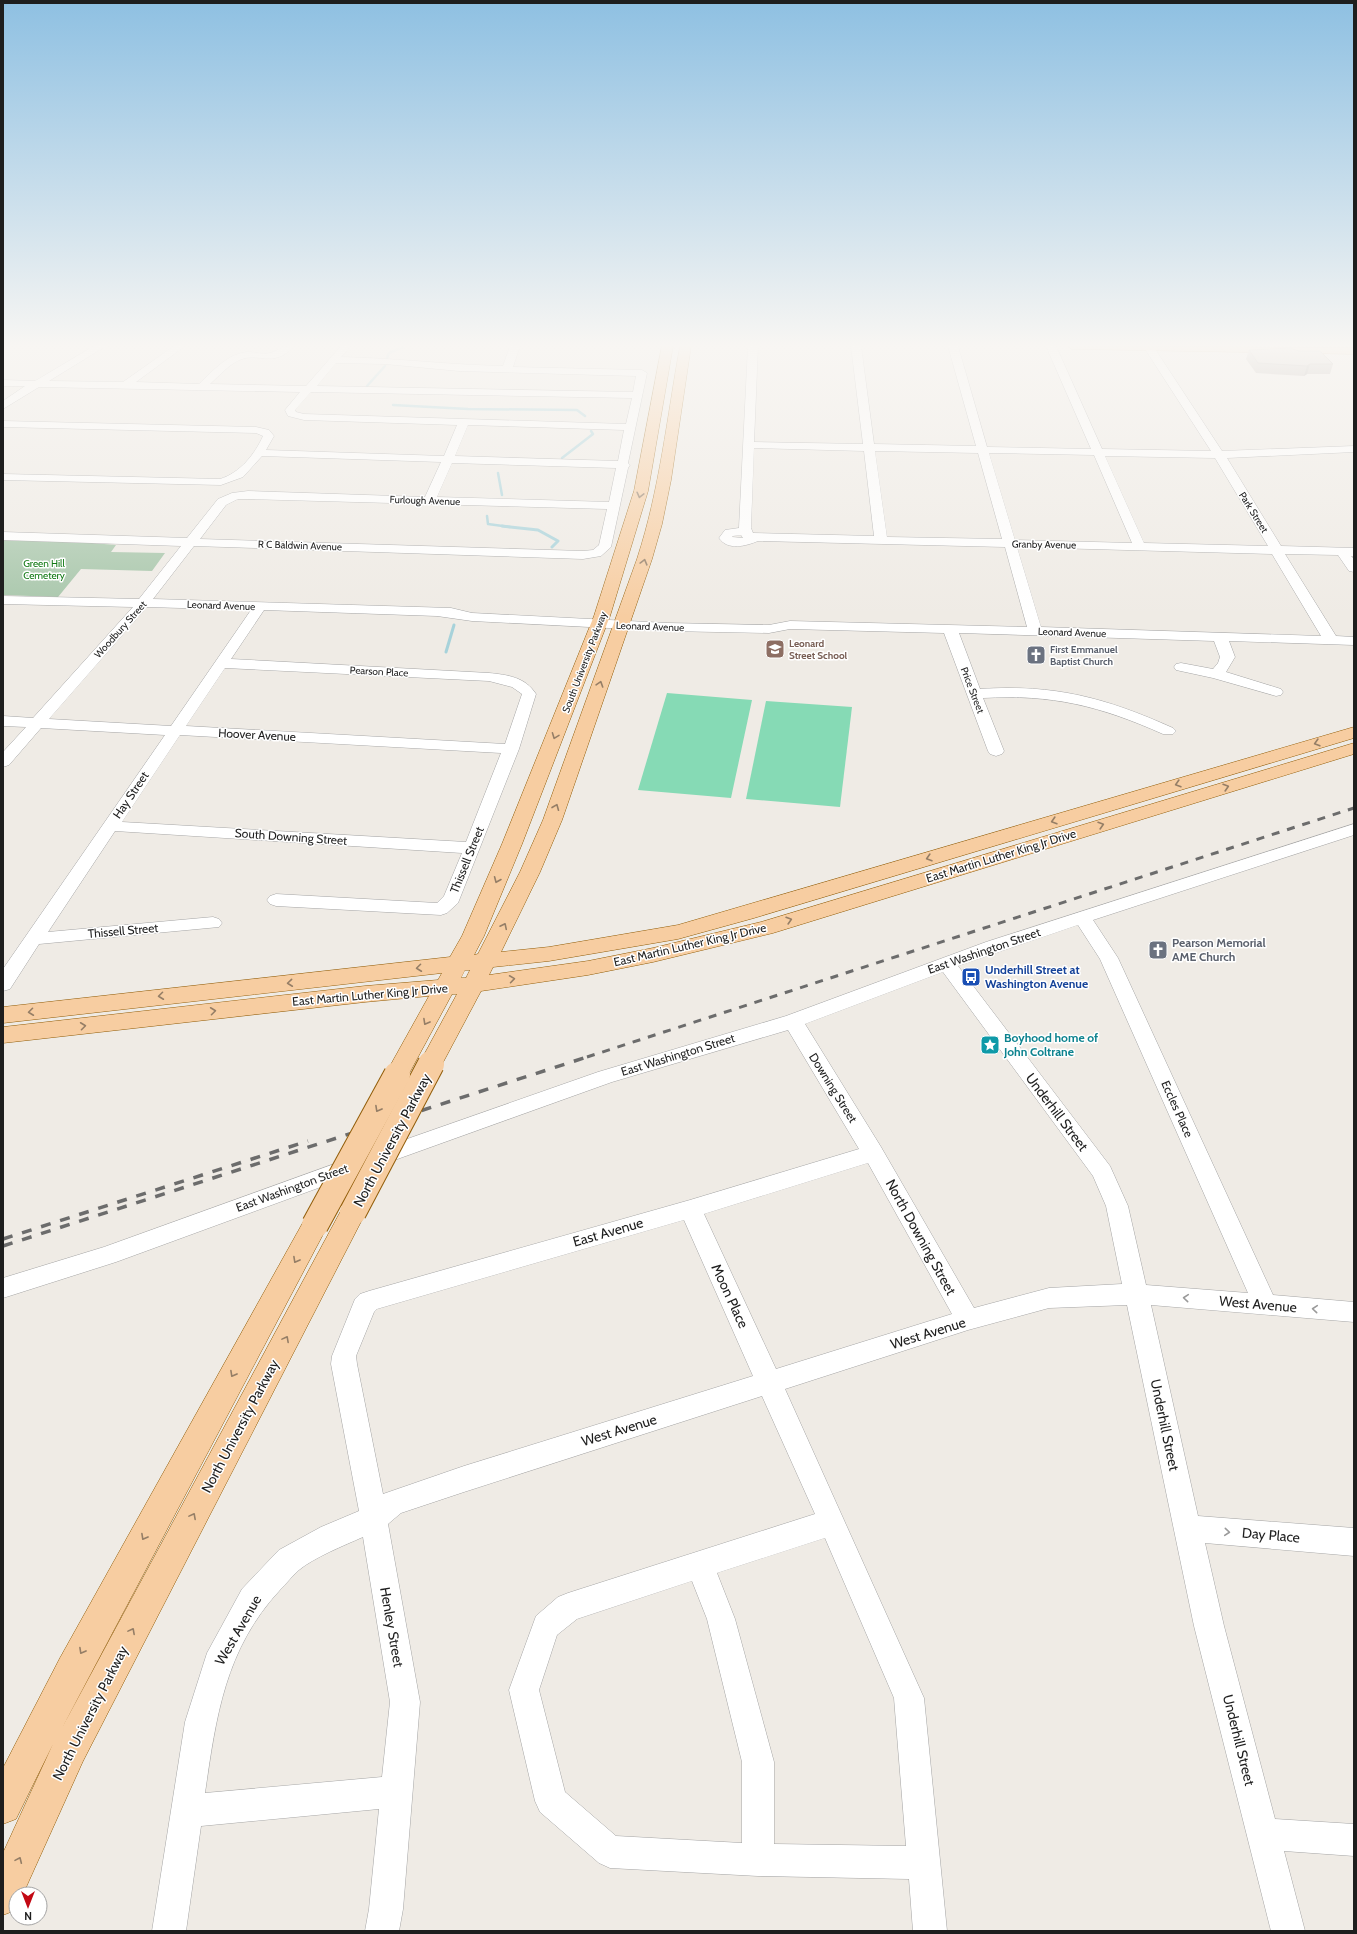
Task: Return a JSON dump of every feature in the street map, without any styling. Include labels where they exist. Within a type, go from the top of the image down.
[{"type":"main road","name":"South University Parkway","points":[[458,964],[473,936],[512,844],[601,619],[641,491],[651,436]]},
{"type":"main road","name":"South University Parkway","points":[[486,961],[530,871],[575,760],[623,621],[642,571],[667,468],[672,436]]},
{"type":"main road","name":"East Martin Luther King Jr Drive","points":[[3,1015],[549,954],[599,947],[693,928],[1354,732]]},
{"type":"main road","name":"East Martin Luther King Jr Drive","points":[[3,1035],[365,994],[474,985],[588,968],[653,956],[765,928],[1354,748]]},
{"type":"main road","name":"North University Parkway","points":[[3,1896],[70,1748],[486,961]]},
{"type":"main road","name":"North University Parkway","points":[[3,1806],[30,1748],[72,1670],[458,964]]},
{"type":"street","points":[[3,477],[221,482],[234,478],[241,473],[258,453],[269,436]]},
{"type":"street","points":[[430,500],[458,436]]},
{"type":"street","points":[[615,506],[629,436]]},
{"type":"street","points":[[748,436],[748,445],[1218,455],[1354,450]]},
{"type":"street","points":[[868,436],[881,540]]},
{"type":"street","points":[[980,436],[1035,631]]},
{"type":"street","points":[[1091,436],[1139,545]]},
{"type":"street","name":"Park Street","points":[[1206,436],[1277,549],[1331,640]]},
{"type":"street","name":"Granby Avenue","points":[[748,445],[749,535],[881,540],[1348,551],[1354,568]]},
{"type":"street","points":[[258,453],[624,465]]},
{"type":"street","name":"Furlough Avenue","points":[[236,496],[248,495],[615,506]]},
{"type":"street","name":"Woodbury Street","points":[[3,762],[36,722],[143,603],[222,502],[236,496]]},
{"type":"street","name":"R C Baldwin Avenue","points":[[3,536],[583,555],[597,553],[605,547],[615,506]]},
{"type":"street","name":"Leonard Avenue","points":[[3,600],[439,612],[472,617],[601,619],[769,629],[790,625],[1354,641]]},
{"type":"street","name":"Hay Street","points":[[3,984],[260,606]]},
{"type":"street","name":"Price Street","points":[[950,629],[996,751]]},
{"type":"street","points":[[1216,674],[1227,663],[1228,656],[1219,637]]},
{"type":"street","name":"Pearson Place","points":[[220,663],[494,678],[517,684],[528,692],[530,697]]},
{"type":"street","points":[[1181,666],[1216,674],[1276,692]]},
{"type":"street","points":[[974,694],[1009,692],[1062,695],[1105,707],[1168,731]]},
{"type":"street","name":"Thissell Street","points":[[276,900],[441,909],[452,900],[530,697]]},
{"type":"street","name":"Hoover Avenue","points":[[3,721],[511,748]]},
{"type":"street","name":"South Downing Street","points":[[110,826],[472,848]]},
{"type":"street","name":"East Washington Street","points":[[3,1288],[108,1255],[179,1228],[605,1077],[793,1021],[946,963],[1082,917],[1354,829]]},
{"type":"street","name":"Eccles Place","points":[[1082,917],[1109,958],[1265,1305]]},
{"type":"street","name":"Thissell Street","points":[[33,939],[213,923]]},
{"type":"street","name":"Underhill Street","points":[[946,963],[1102,1172],[1117,1206],[1209,1626],[1288,1931]]},
{"type":"street","name":"Downing Street","points":[[793,1021],[818,1065],[873,1153]]},
{"type":"street","name":"East Avenue","points":[[355,1326],[364,1306],[369,1301],[690,1208],[873,1153]]},
{"type":"street","name":"North Downing Street","points":[[873,1153],[968,1320]]},
{"type":"street","name":"Moon Place","points":[[690,1208],[770,1383],[909,1698],[930,1931]]},
{"type":"street","name":"West Avenue","points":[[169,1931],[200,1722],[217,1663],[252,1599],[289,1560],[331,1537],[374,1518],[394,1503],[968,1320],[1050,1298],[1136,1294],[1354,1312]]},
{"type":"street","name":"Henley Street","points":[[355,1326],[344,1356],[344,1364],[374,1518],[405,1702],[386,1909],[382,1931]]},
{"type":"street","points":[[832,1522],[568,1607],[546,1626],[524,1690],[551,1801],[610,1852],[758,1860],[924,1863]]},
{"type":"street","name":"Day Place","points":[[1188,1528],[1354,1542]]},
{"type":"street","points":[[700,1564],[721,1619],[758,1762],[758,1860]]},
{"type":"street","points":[[186,1811],[396,1792]]},
{"type":"street","points":[[1263,1834],[1354,1840]]},
{"type":"green space","name":"Green Hill Cemetery","points":[[3,540],[80,542],[116,545],[111,552],[165,553],[152,571],[81,569],[58,597],[3,595]]},
{"type":"green space","points":[[667,693],[752,700],[731,798],[638,790]]},
{"type":"green space","points":[[766,701],[852,707],[840,807],[746,799]]},
{"type":"waterway","points":[[562,458],[590,436]]},
{"type":"waterway","points":[[498,473],[502,495]]},
{"type":"waterway","points":[[487,516],[488,524],[506,526]]},
{"type":"waterway","points":[[506,526],[538,530],[558,541],[552,547]]},
{"type":"waterway","points":[[506,526],[510,527]]},
{"type":"waterway","points":[[446,652],[454,625]]},
{"type":"railway","points":[[587,1057],[1354,808]]},
{"type":"railway","points":[[3,1246],[590,1056]]},
{"type":"railway","points":[[3,1239],[308,1141]]},
{"type":"place","name":"Leonard Street School","points":[[775,649]]},
{"type":"place","name":"First Emmanuel Baptist Church","points":[[1036,655]]},
{"type":"place","name":"Pearson Memorial AME Church","points":[[1158,950]]},
{"type":"place","name":"Underhill Street at Washington Avenue","points":[[971,977]]},
{"type":"place","name":"Boyhood home of John Coltrane","points":[[990,1045]]}]
